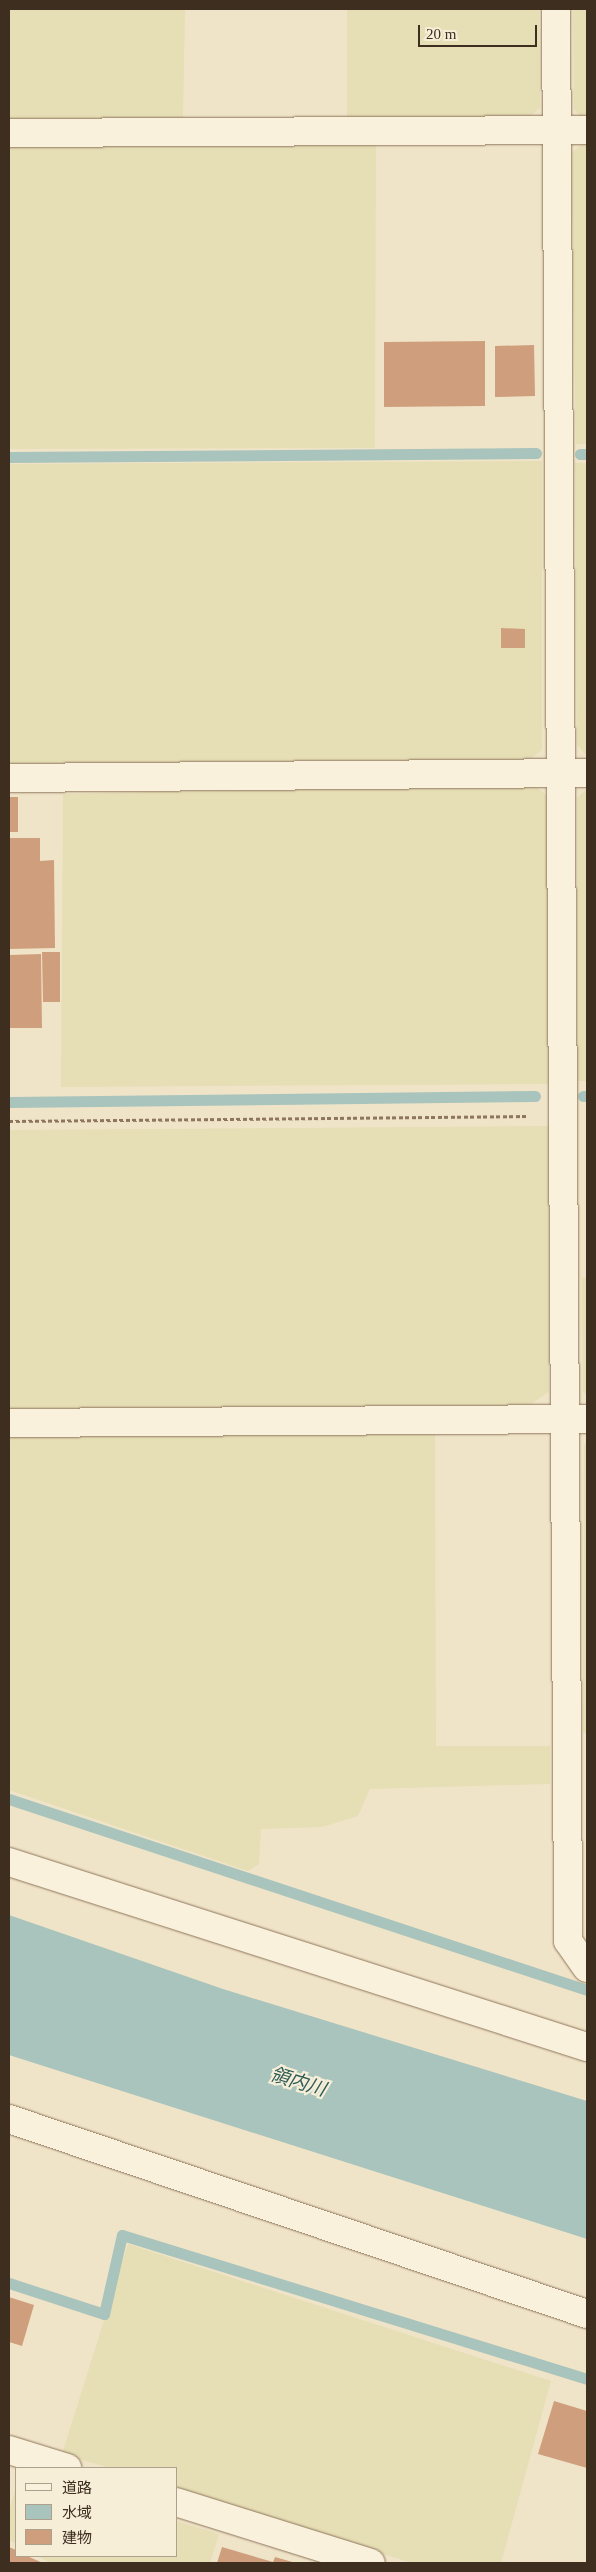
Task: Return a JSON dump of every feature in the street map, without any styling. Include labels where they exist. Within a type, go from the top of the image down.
[{"type":"street","points":[[556,9],[563,1116],[576,1419],[568,1941],[587,1968]]},
{"type":"street","points":[[9,133],[587,130]]},
{"type":"street","points":[[9,778],[587,773]]},
{"type":"street","points":[[9,1423],[576,1419]]},
{"type":"street","points":[[9,1862],[587,2047]]},
{"type":"street","points":[[9,2119],[587,2314]]},
{"type":"street","points":[[9,2450],[64,2467]]},
{"type":"street","points":[[178,2503],[371,2563]]},
{"type":"path","points":[[9,1121],[563,1116]]},
{"type":"shaded area","points":[[9,9],[185,9],[183,121],[9,122]]},
{"type":"shaded area","points":[[347,9],[539,9],[540,108],[526,119],[347,120]]},
{"type":"shaded area","points":[[573,9],[587,9],[587,116],[580,116],[574,109]]},
{"type":"shaded area","points":[[587,141],[587,444],[576,444],[571,153]]},
{"type":"shaded area","points":[[376,143],[375,448],[9,449],[9,144]]},
{"type":"shaded area","points":[[542,461],[542,750],[529,760],[9,768],[9,464]]},
{"type":"shaded area","points":[[575,463],[587,463],[587,756],[577,745]]},
{"type":"shaded area","points":[[532,783],[547,796],[550,1084],[61,1087],[63,794]]},
{"type":"shaded area","points":[[587,789],[587,1081],[577,1081],[577,798]]},
{"type":"shaded area","points":[[549,1126],[549,1392],[523,1409],[9,1413],[9,1130]]},
{"type":"shaded area","points":[[582,1278],[587,1278],[587,1395],[583,1392]]},
{"type":"shaded area","points":[[9,1432],[435,1432],[436,1746],[550,1746],[550,1784],[370,1789],[358,1816],[322,1827],[261,1829],[259,1864],[248,1871],[9,1790]]},
{"type":"shaded area","points":[[587,1442],[587,1733],[583,1733],[584,1445]]},
{"type":"shaded area","points":[[128,2244],[551,2381],[501,2563],[412,2563],[178,2490],[178,2467],[107,2467],[62,2454]]},
{"type":"shaded area","points":[[15,2490],[15,2543],[9,2540],[9,2511]]},
{"type":"shaded area","points":[[178,2522],[219,2534],[210,2563],[51,2563],[39,2557],[178,2557]]},
{"type":"water","name":"領内川","points":[[9,1915],[223,1989],[587,2101],[587,2239],[9,2055]]},
{"type":"building","points":[[485,341],[485,406],[384,407],[384,342]]},
{"type":"building","points":[[534,345],[535,396],[495,397],[495,346]]},
{"type":"building","points":[[501,628],[525,629],[525,648],[501,648]]},
{"type":"building","points":[[9,797],[18,797],[18,832],[9,832]]},
{"type":"building","points":[[9,838],[40,838],[40,861],[54,860],[55,948],[9,949]]},
{"type":"building","points":[[42,952],[60,952],[60,1002],[43,1002]]},
{"type":"building","points":[[41,954],[42,1028],[9,1028],[9,955]]},
{"type":"building","points":[[9,2297],[34,2305],[22,2346],[9,2342]]},
{"type":"building","points":[[554,2401],[587,2411],[587,2468],[538,2454]]},
{"type":"building","points":[[9,2547],[15,2550],[15,2557],[29,2557],[43,2563],[9,2563]]},
{"type":"building","points":[[222,2547],[273,2562],[275,2557],[296,2563],[217,2563]]},
{"type":"waterway","points":[[9,457],[536,453]]},
{"type":"waterway","points":[[580,454],[587,454]]},
{"type":"waterway","points":[[9,1102],[535,1096]]},
{"type":"waterway","points":[[9,1799],[587,1990]]},
{"type":"waterway","points":[[9,2283],[104,2314],[122,2235],[587,2379]]}]
